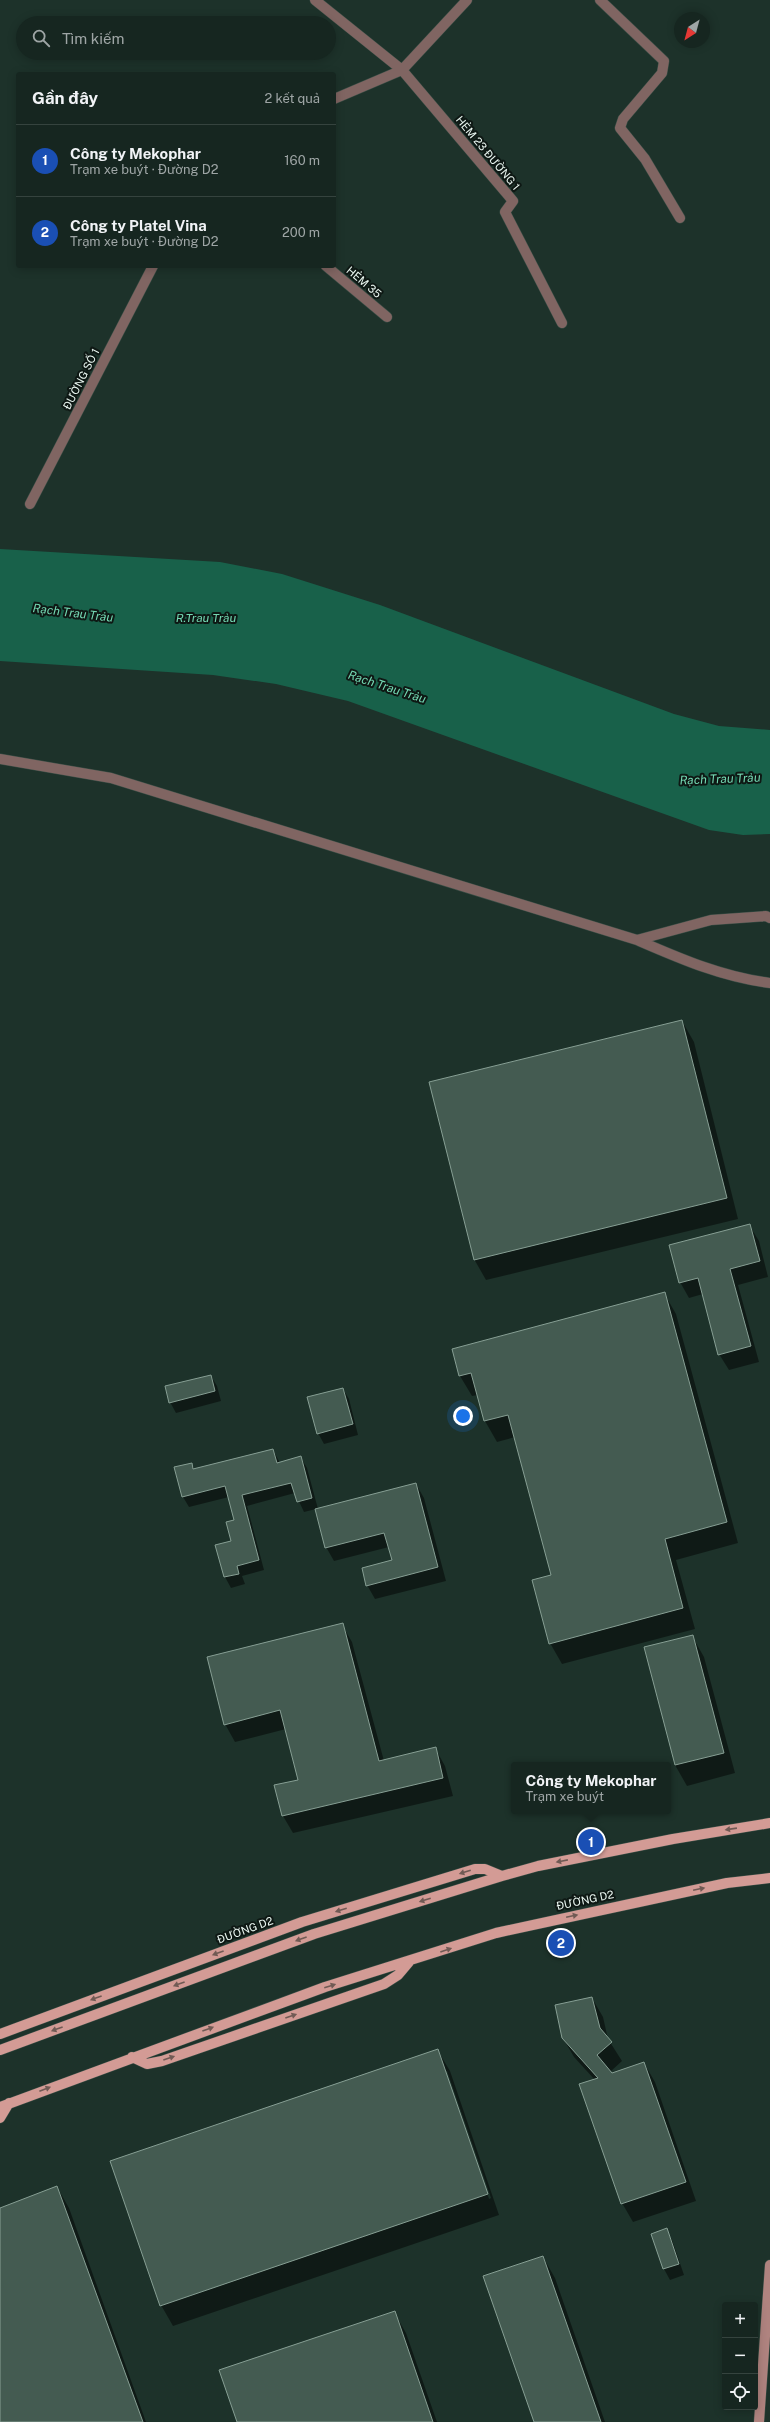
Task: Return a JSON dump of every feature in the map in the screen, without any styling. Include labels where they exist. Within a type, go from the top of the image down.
[{"type":"main road","points":[[0,2050],[314,1934],[502,1876],[538,1866],[673,1839],[770,1823]]},
{"type":"main road","name":"ĐƯỜNG D2","points":[[0,2034],[302,1922],[475,1869],[485,1869],[502,1876]]},
{"type":"main road","name":"ĐƯỜNG D2","points":[[0,2118],[4,2105],[325,1987],[523,1926],[727,1883],[770,1878]]},
{"type":"main road","name":"ĐƯỜNG D2","points":[[132,2057],[147,2064],[169,2058],[384,1984],[398,1975],[409,1962]]},
{"type":"main road","points":[[760,2422],[770,2265]]},
{"type":"street","points":[[315,0],[335,16]]},
{"type":"street","points":[[336,98],[402,70],[467,0]]},
{"type":"street","points":[[600,0],[664,61],[662,73],[623,119],[620,128],[645,159],[680,218]]},
{"type":"street","points":[[336,17],[402,70]]},
{"type":"street","name":"HẺM 23 ĐƯỜNG 1","points":[[402,70],[513,201],[505,212],[562,323]]},
{"type":"street","name":"ĐƯỜNG SỐ 1","points":[[30,504],[152,268]]},
{"type":"street","name":"HẺM 35","points":[[328,268],[386,317]]},
{"type":"street","points":[[0,759],[111,778],[637,940],[698,966],[746,980],[770,983]]},
{"type":"street","points":[[637,940],[711,920],[766,916],[770,918]]},
{"type":"water","name":"R.Trau Trảu","points":[[0,549],[220,562],[282,574],[380,605],[674,714],[719,726],[770,730],[770,834],[743,835],[709,830],[348,701],[276,684],[213,675],[0,661]]},
{"type":"building","points":[[682,1020],[727,1198],[474,1260],[429,1082]]},
{"type":"building","points":[[750,1224],[760,1261],[730,1269],[751,1346],[718,1355],[698,1278],[679,1283],[669,1245]]},
{"type":"building","points":[[665,1292],[727,1522],[665,1539],[683,1608],[549,1644],[532,1580],[551,1575],[508,1415],[484,1421],[471,1373],[459,1376],[452,1349]]},
{"type":"building","points":[[211,1375],[215,1391],[169,1403],[165,1386]]},
{"type":"building","points":[[343,1388],[353,1424],[317,1434],[307,1397]]},
{"type":"building","points":[[273,1449],[277,1463],[301,1456],[312,1498],[297,1502],[291,1483],[242,1495],[259,1560],[237,1566],[239,1574],[224,1577],[215,1545],[231,1541],[226,1522],[234,1520],[225,1486],[182,1497],[174,1467],[192,1463],[193,1469]]},
{"type":"building","points":[[416,1483],[438,1567],[366,1586],[362,1568],[392,1560],[384,1533],[325,1548],[315,1509]]},
{"type":"building","points":[[343,1623],[379,1761],[436,1747],[443,1778],[282,1816],[274,1785],[298,1780],[280,1710],[224,1725],[207,1657]]},
{"type":"building","points":[[693,1635],[724,1753],[675,1765],[644,1647]]},
{"type":"building","points":[[592,1997],[600,2028],[612,2042],[597,2055],[612,2073],[644,2062],[686,2182],[621,2204],[579,2084],[598,2078],[562,2038],[555,2005]]},
{"type":"building","points":[[438,2049],[488,2194],[160,2306],[110,2161]]},
{"type":"building","points":[[57,2186],[143,2422],[0,2422],[0,2208]]},
{"type":"building","points":[[667,2228],[679,2264],[663,2269],[651,2234]]},
{"type":"building","points":[[543,2256],[601,2422],[534,2422],[483,2276]]},
{"type":"building","points":[[395,2311],[433,2422],[237,2422],[219,2370]]},
{"type":"place","name":"Công ty Mekophar","points":[[591,1842]]},
{"type":"place","name":"Công ty Platel Vina","points":[[561,1943]]},
{"type":"water label","name":"Rạch Trau Trảu","points":[[73,613]]},
{"type":"water label","name":"Rạch Trau Trảu","points":[[387,687]]},
{"type":"water label","name":"Rạch Trau Trảu","points":[[720,779]]}]
